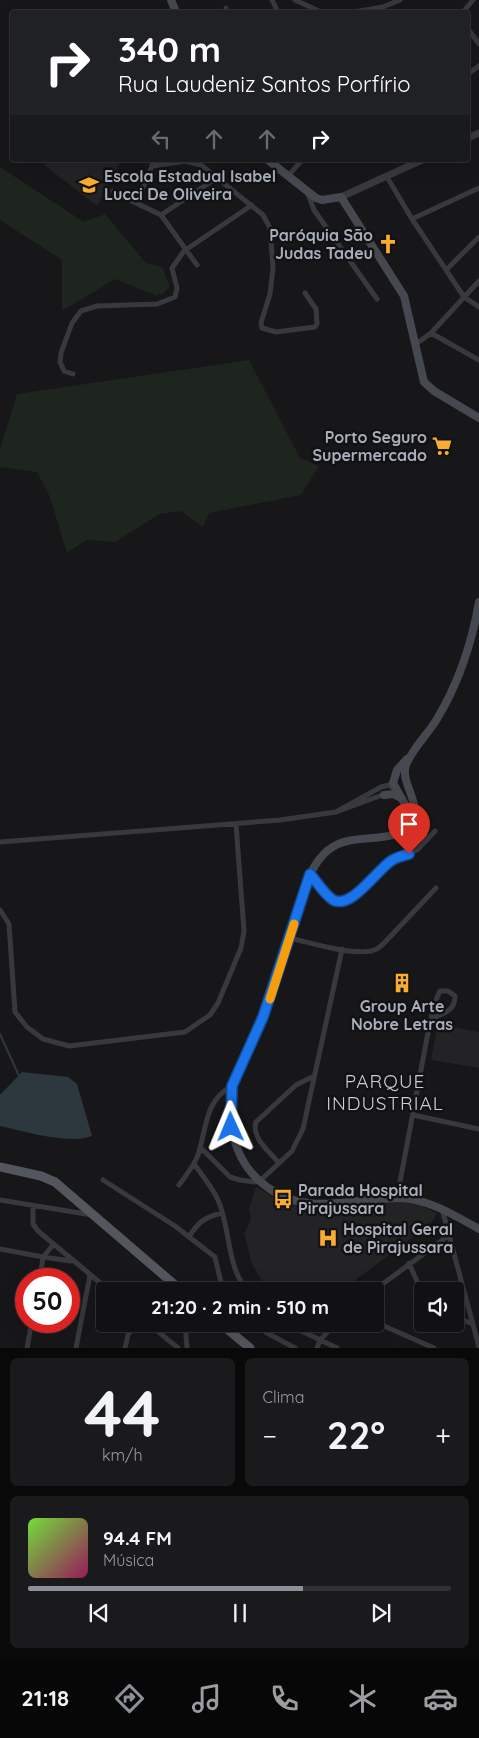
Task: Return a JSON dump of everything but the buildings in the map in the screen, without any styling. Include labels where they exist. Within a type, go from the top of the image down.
[{"type":"main road","points":[[270,162],[308,194],[322,200],[341,197],[404,296],[422,376],[427,386],[479,418]]},
{"type":"main road","points":[[408,826],[407,808],[394,787],[393,778],[397,770],[411,756],[427,735],[451,690],[471,637],[479,602]]},
{"type":"main road","points":[[394,787],[404,772],[411,756]]},
{"type":"main road","points":[[404,772],[414,813],[408,826],[395,836],[356,838],[342,842],[323,854],[310,874],[263,1017],[232,1086],[230,1117],[233,1136],[244,1162],[259,1181],[278,1193],[309,1204],[325,1205],[397,1198],[425,1203],[442,1209],[479,1229]]},
{"type":"main road","points":[[394,787],[410,791]]},
{"type":"main road","points":[[384,795],[393,794],[401,799]]},
{"type":"main road","points":[[0,1167],[49,1179],[95,1215],[172,1282]]},
{"type":"main road","points":[[231,1332],[250,1348]]},
{"type":"street","points":[[295,0],[317,10]]},
{"type":"street","points":[[365,10],[382,7],[400,0]]},
{"type":"street","points":[[465,10],[473,0]]},
{"type":"street","points":[[470,32],[479,44]]},
{"type":"street","points":[[134,202],[153,163],[195,162],[252,205],[267,222],[271,239],[272,280],[270,294],[261,323],[262,328],[276,332],[315,327],[317,324],[316,309],[305,293]]},
{"type":"street","points":[[288,176],[300,162]]},
{"type":"street","points":[[341,197],[418,162]]},
{"type":"street","points":[[387,177],[412,219],[464,297],[479,307]]},
{"type":"street","points":[[161,215],[218,178]]},
{"type":"street","points":[[412,219],[479,188]]},
{"type":"street","points":[[113,191],[161,215],[197,266]]},
{"type":"street","points":[[308,194],[314,210],[377,299]]},
{"type":"street","points":[[73,374],[64,371],[61,367],[61,353],[72,323],[81,311],[97,306],[157,304],[175,297],[177,288],[172,268],[184,250],[252,205]]},
{"type":"street","points":[[446,270],[479,237]]},
{"type":"street","points":[[416,344],[431,332],[479,281]]},
{"type":"street","points":[[431,332],[479,360]]},
{"type":"street","points":[[336,812],[381,787],[389,785],[394,787]]},
{"type":"street","points":[[0,842],[236,824],[336,812],[384,795],[394,787]]},
{"type":"street","points":[[0,910],[9,924],[16,1012],[27,1026],[43,1039],[69,1046],[185,1032],[210,1016],[241,948],[244,931],[236,824]]},
{"type":"street","points":[[310,874],[334,901],[349,900],[391,861],[417,850],[435,831]]},
{"type":"street","points":[[289,938],[342,949],[371,951],[380,948],[436,888]]},
{"type":"street","points":[[200,1147],[230,1177],[250,1182],[259,1181],[292,1151],[299,1140],[342,949]]},
{"type":"street","points":[[397,1198],[431,1019],[440,991],[448,991],[455,996],[455,1006],[452,1009],[431,1019]]},
{"type":"street","points":[[279,1163],[257,1137],[255,1131],[256,1122],[296,1085],[314,1076]]},
{"type":"street","points":[[179,1185],[194,1164],[210,1108],[222,1093],[232,1086]]},
{"type":"street","points":[[413,1115],[479,1128]]},
{"type":"street","points":[[194,1164],[218,1199],[230,1237],[234,1270],[242,1282]]},
{"type":"street","points":[[103,1180],[189,1237],[217,1260],[221,1282]]},
{"type":"street","points":[[0,1200],[95,1215]]},
{"type":"street","points":[[33,1206],[33,1224],[71,1261],[99,1282]]},
{"type":"street","points":[[442,1209],[479,1347]]},
{"type":"street","points":[[189,1237],[203,1218],[222,1213]]},
{"type":"street","points":[[384,1282],[448,1236]]},
{"type":"street","points":[[42,1268],[44,1257],[53,1245]]},
{"type":"street","points":[[0,1249],[71,1261]]},
{"type":"street","points":[[409,1263],[417,1282]]},
{"type":"street","points":[[76,1348],[90,1275]]},
{"type":"street","points":[[464,1320],[473,1324]]},
{"type":"street","points":[[384,1326],[434,1348]]},
{"type":"street","points":[[125,1348],[130,1332]]},
{"type":"street","points":[[159,1332],[178,1348]]},
{"type":"street","points":[[186,1332],[187,1348]]},
{"type":"street","points":[[266,1332],[295,1348]]},
{"type":"street","points":[[304,1332],[335,1348]]},
{"type":"street","points":[[317,1348],[320,1340],[328,1332]]},
{"type":"street","points":[[28,1348],[30,1333]]},
{"type":"shaded area","name":"Escola Estadual Isabel Lucci De Oliveira","points":[[47,162],[120,162],[97,206],[44,165]]},
{"type":"shaded area","points":[[0,167],[84,222],[105,214],[146,263],[162,267],[170,286],[164,293],[157,296],[115,279],[62,311],[62,260],[0,220]]},
{"type":"shaded area","points":[[249,360],[300,458],[319,466],[301,495],[209,513],[203,527],[181,511],[160,514],[115,542],[87,540],[67,553],[50,497],[37,472],[0,467],[0,449],[17,394]]},
{"type":"shaded area","points":[[438,1024],[479,1032],[479,1068],[431,1060]]},
{"type":"shaded area","points":[[22,1072],[68,1077],[77,1084],[92,1136],[71,1139],[59,1138],[0,1126],[0,1095]]},
{"type":"shaded area","name":"Hospital Geral de Pirajussara","points":[[256,1187],[279,1200],[308,1208],[327,1209],[393,1201],[420,1205],[436,1213],[434,1219],[425,1228],[353,1282],[263,1282],[252,1264],[244,1233],[251,1220],[249,1209]]},
{"type":"waterway","points":[[0,1034],[20,1078]]},
{"type":"slow traffic","points":[[270,999],[294,924]]},
{"type":"place","name":"Escola Estadual Isabel Lucci De Oliveira","points":[[89,185]]},
{"type":"place","name":"Paróquia São Judas Tadeu","points":[[388,244]]},
{"type":"place","name":"Porto Seguro Supermercado","points":[[442,446]]},
{"type":"place","name":"Group Arte Nobre Letras","points":[[402,983]]},
{"type":"place","name":"Parada Hospital Pirajussara","points":[[283,1199]]},
{"type":"place","name":"Hospital Geral de Pirajussara","points":[[328,1238]]},
{"type":"district","name":"PARQUE INDUSTRIAL","points":[[385,1092]]},
{"type":"route","points":[[231,1127],[232,1086],[263,1017],[310,874],[334,901],[349,900],[383,867],[394,859],[409,854]]}]
